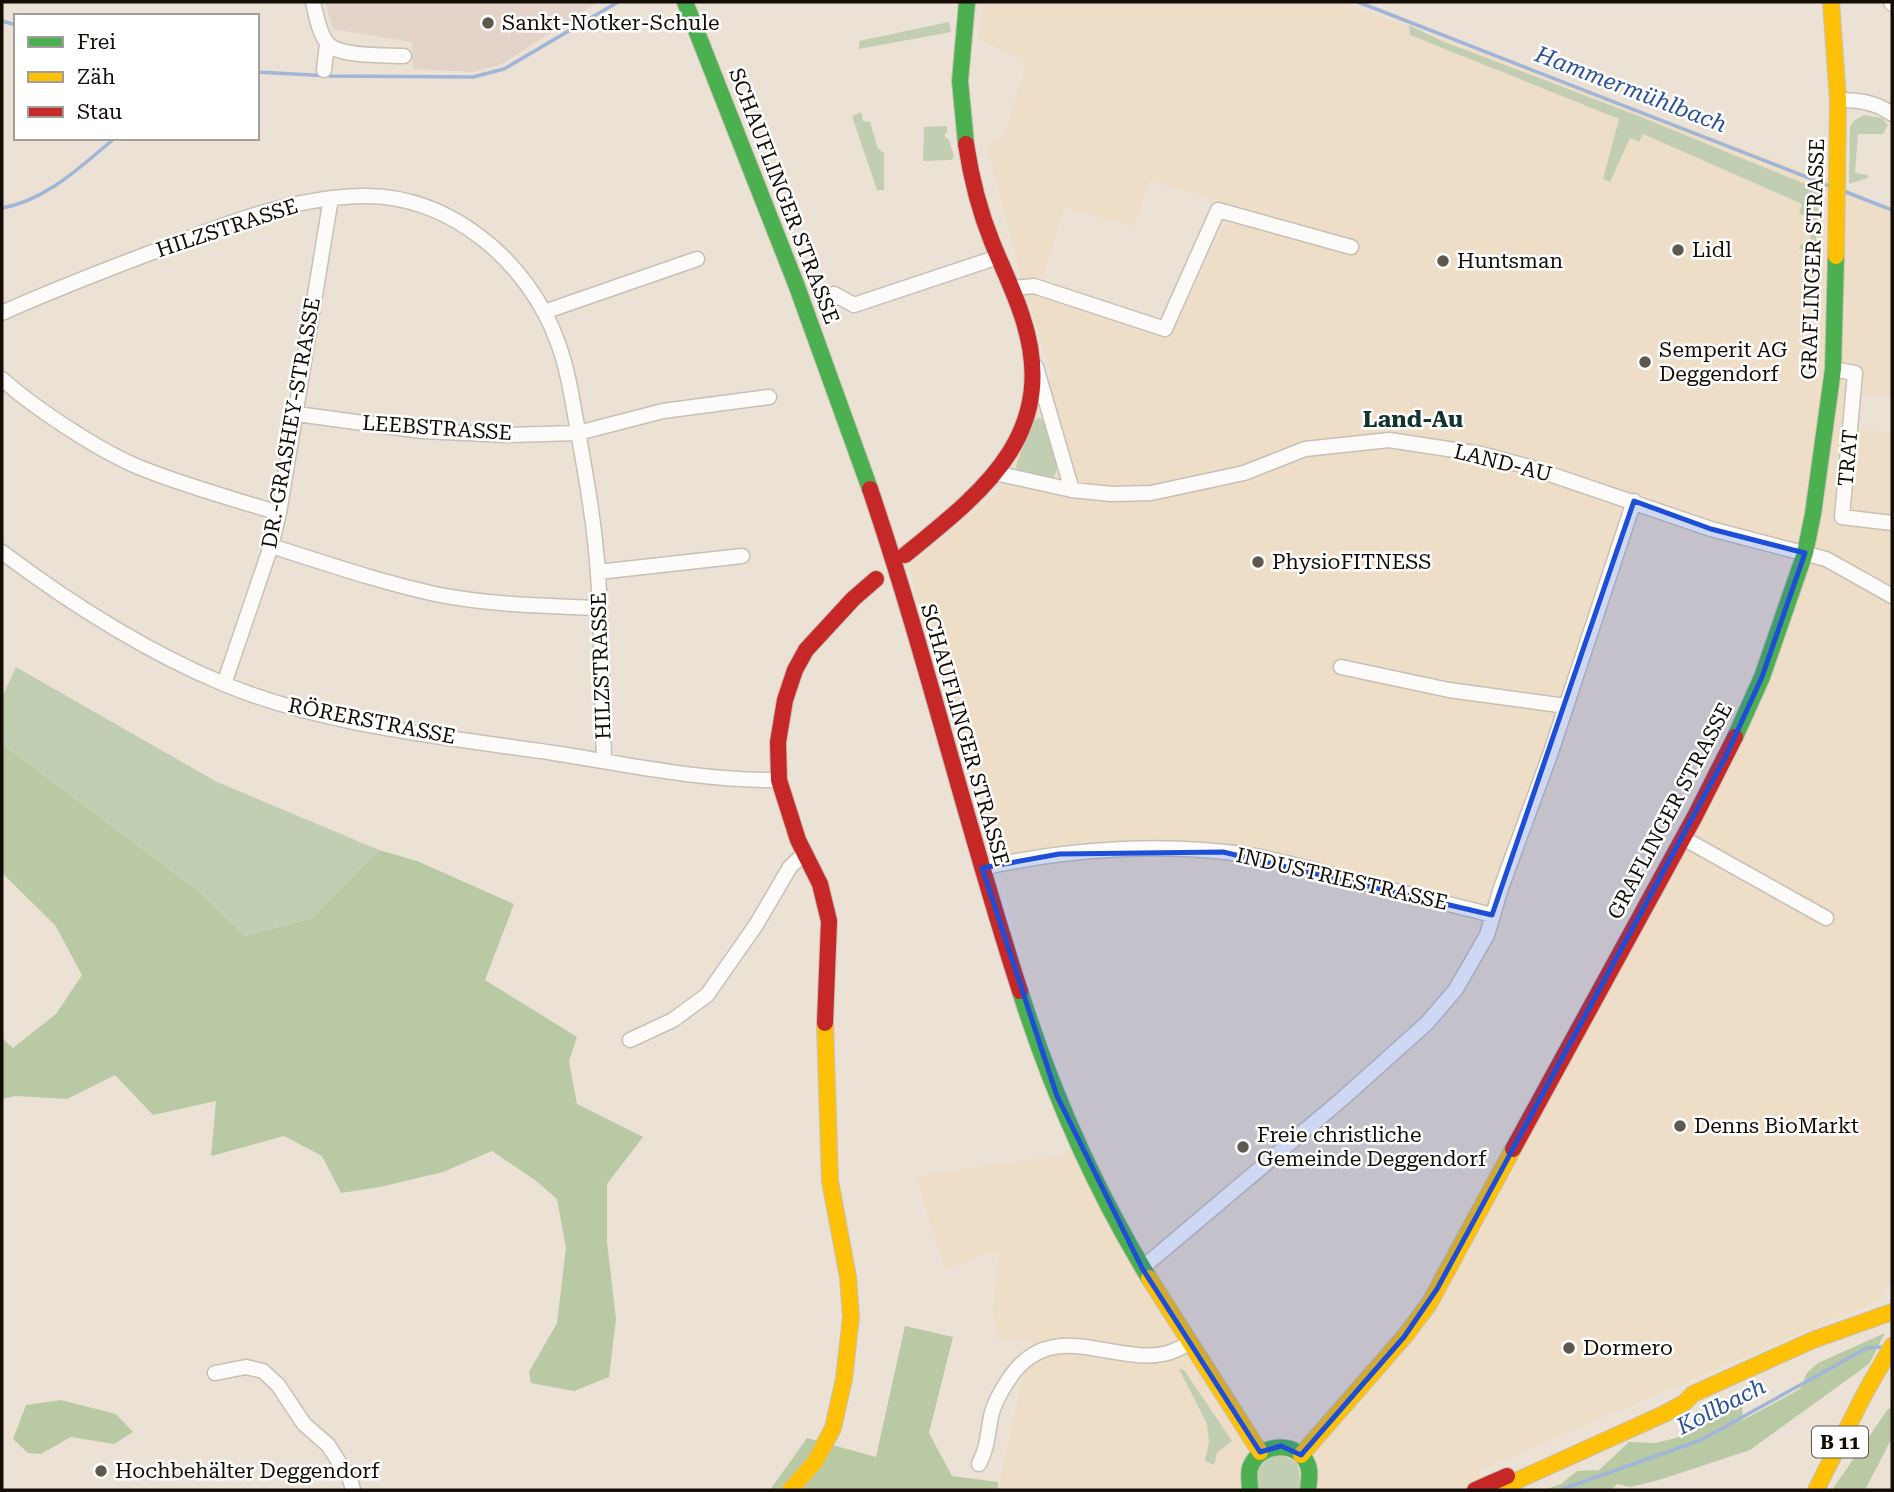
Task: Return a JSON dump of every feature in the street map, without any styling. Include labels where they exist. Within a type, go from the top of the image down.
[{"type":"street","points":[[313,2],[327,44],[324,70]]},
{"type":"street","name":"SCHAUFLINGER STRASSE","points":[[685,2],[805,304],[865,476],[897,575],[1010,968],[1057,1096],[1086,1162],[1142,1268],[1260,1452]]},
{"type":"street","points":[[967,2],[960,54],[962,133],[981,213],[1029,333],[1072,490]]},
{"type":"street","name":"GRAFLINGER STRASSE","points":[[1301,1455],[1404,1337],[1429,1304],[1683,838],[1726,757],[1762,677],[1805,552],[1824,447],[1832,369],[1838,100],[1831,2]]},
{"type":"street","points":[[327,44],[337,50],[352,53],[404,56]]},
{"type":"street","points":[[1838,100],[1865,101],[1883,107],[1892,114]]},
{"type":"street","name":"HILZSTRASSE","points":[[2,313],[203,232],[266,211],[315,199],[363,195],[400,200],[435,211],[468,226],[496,249],[544,312],[562,356],[594,528],[600,608],[604,761]]},
{"type":"street","name":"DR.-GRASHEY-STRASSE","points":[[224,684],[271,546],[279,513],[331,198]]},
{"type":"street","points":[[1013,288],[1034,286],[1165,329],[1218,210],[1351,247]]},
{"type":"street","points":[[834,294],[854,305],[998,257]]},
{"type":"street","points":[[544,312],[697,259]]},
{"type":"street","points":[[905,555],[974,496],[995,473],[1022,430],[1032,391],[1034,359]]},
{"type":"street","name":"TRAT","points":[[1832,369],[1855,373],[1842,517],[1892,523]]},
{"type":"street","points":[[2,379],[18,394],[65,425],[138,467],[279,513]]},
{"type":"street","points":[[578,433],[663,411],[769,397]]},
{"type":"street","name":"LEEBSTRASSE","points":[[297,414],[422,431],[508,435],[578,433]]},
{"type":"street","name":"LAND-AU","points":[[995,473],[1072,490],[1112,494],[1151,493],[1244,473],[1305,449],[1389,440],[1481,454],[1526,466],[1721,532],[1805,552]]},
{"type":"street","points":[[1142,1268],[1341,1100],[1427,1023],[1457,989],[1487,935],[1634,501]]},
{"type":"street","points":[[271,546],[436,594],[528,606],[600,608]]},
{"type":"street","name":"RÖRERSTRASSE","points":[[2,552],[103,623],[224,684],[274,702],[387,727],[604,761],[740,779],[779,780]]},
{"type":"street","points":[[1805,552],[1835,564],[1892,596]]},
{"type":"street","name":"HILZSTRASSE","points":[[598,572],[743,556]]},
{"type":"street","points":[[790,1490],[814,1462],[833,1427],[844,1379],[850,1317],[848,1277],[830,1181],[825,1012],[829,921],[820,884],[805,853],[779,780],[778,742],[785,700],[795,670],[806,650],[853,599],[876,579]]},
{"type":"street","points":[[1341,667],[1449,690],[1566,706]]},
{"type":"street","points":[[1683,838],[1826,918]]},
{"type":"street","name":"INDUSTRIESTRASSE","points":[[982,868],[1059,854],[1139,850],[1223,852],[1297,866],[1492,915]]},
{"type":"street","points":[[630,1040],[673,1020],[707,995],[756,925],[790,867],[805,853]]},
{"type":"street","points":[[1496,1490],[1664,1414],[1684,1404],[1693,1394],[1813,1340],[1892,1312]]},
{"type":"street","points":[[979,1464],[988,1447],[993,1410],[1010,1377],[1035,1352],[1062,1344],[1157,1356],[1177,1350],[1188,1343]]},
{"type":"street","name":"B 11","points":[[1816,1490],[1892,1346]]},
{"type":"street","points":[[215,1373],[246,1367],[263,1371],[278,1385],[304,1424],[328,1445],[350,1479],[353,1490]]},
{"type":"street","points":[[1475,1490],[1632,1414],[1681,1394],[1693,1394]]},
{"type":"street","points":[[1250,1490],[1247,1481],[1252,1460],[1270,1447],[1281,1446],[1301,1455],[1307,1464],[1310,1474],[1308,1490]]},
{"type":"highlighted area","points":[[1634,501],[1711,529],[1805,553],[1762,677],[1726,756],[1437,1289],[1404,1337],[1301,1455],[1281,1446],[1260,1452],[1142,1268],[1057,1096],[982,868],[1059,854],[1223,852],[1492,915]]},
{"type":"shaded area","name":"Sankt-Notker-Schule","points":[[325,2],[598,2],[502,64],[473,72],[413,69],[412,42],[333,29]]},
{"type":"shaded area","points":[[984,2],[1341,2],[1823,177],[1892,211],[1892,396],[1862,394],[1859,429],[1892,433],[1892,1280],[1881,1299],[1480,1470],[1481,1490],[998,1490],[1031,1341],[999,1340],[993,1312],[999,1250],[945,1269],[916,1176],[1060,1156],[1085,1138],[1028,985],[995,850],[908,566],[1002,489],[1051,373],[1021,276],[987,146],[1005,134],[1027,61],[978,39]],"holes":[[[1149,180],[1256,212],[1223,227],[1172,334],[1024,277],[1043,277],[1064,207],[1134,227]]]},
{"type":"green space","points":[[949,22],[951,32],[859,49],[859,41]]},
{"type":"green space","points":[[1409,25],[1442,41],[1636,115],[1820,190],[1821,203],[1814,252],[1799,249],[1801,244],[1810,242],[1813,218],[1799,214],[1802,204],[1643,134],[1639,142],[1630,138],[1610,182],[1603,179],[1619,119],[1410,35]]},
{"type":"green space","points":[[861,112],[863,121],[870,122],[878,149],[884,153],[884,190],[877,190],[852,116]]},
{"type":"green space","points":[[1864,115],[1882,118],[1888,125],[1883,134],[1858,134],[1855,173],[1868,175],[1868,178],[1849,183],[1850,126]]},
{"type":"green space","points":[[947,126],[945,137],[949,140],[954,157],[951,160],[923,161],[924,127]]},
{"type":"green space","points":[[1040,418],[1044,422],[1057,460],[1057,468],[1051,480],[1020,474],[1016,466],[1033,420]]},
{"type":"green space","points":[[16,667],[217,782],[379,850],[312,918],[245,936],[202,894],[2,744],[2,697]]},
{"type":"green space","points":[[2,744],[202,894],[245,936],[312,918],[379,850],[417,861],[514,904],[485,980],[577,1037],[569,1061],[577,1104],[643,1137],[607,1184],[607,1242],[616,1319],[609,1377],[574,1391],[531,1383],[529,1372],[557,1323],[566,1248],[557,1199],[535,1180],[492,1151],[443,1172],[341,1193],[322,1156],[284,1136],[211,1156],[216,1101],[153,1115],[115,1075],[67,1099],[15,1096],[2,1099],[2,1038],[13,1048],[56,1014],[82,975],[55,925],[2,873]]},
{"type":"green space","points":[[905,1326],[953,1337],[929,1433],[952,1476],[998,1482],[998,1490],[770,1490],[807,1438],[876,1457]]},
{"type":"green space","points":[[1885,1333],[1869,1364],[1750,1450],[1630,1487],[1617,1484],[1611,1490],[1544,1490],[1561,1484],[1577,1471],[1599,1470],[1629,1442],[1656,1443],[1687,1435],[1697,1413],[1741,1392],[1743,1420],[1800,1389],[1807,1373],[1818,1363]]},
{"type":"green space","points":[[1179,1369],[1184,1370],[1232,1441],[1217,1453],[1214,1465],[1205,1461],[1209,1442],[1207,1424]]},
{"type":"green space","points":[[61,1400],[116,1414],[133,1432],[114,1444],[71,1437],[41,1454],[28,1453],[13,1439],[26,1405]]},
{"type":"green space","points":[[1892,1407],[1892,1438],[1865,1490],[1832,1490],[1888,1409]]},
{"type":"green space","points":[[1277,1456],[1291,1459],[1298,1466],[1299,1490],[1257,1490],[1257,1478],[1262,1464],[1265,1460]]},
{"type":"waterway","name":"Hammermühlbach","points":[[259,72],[330,76],[473,77],[504,69],[618,2]]},
{"type":"waterway","name":"Hammermühlbach","points":[[1358,2],[1832,187]]},
{"type":"waterway","name":"Hammermühlbach","points":[[2,21],[14,24]]},
{"type":"waterway","points":[[2,208],[34,198],[49,190],[113,140]]},
{"type":"waterway","name":"Hammermühlbach","points":[[1846,192],[1892,210]]},
{"type":"waterway","name":"Kollbach","points":[[1560,1490],[1701,1440],[1867,1348],[1882,1347]]},
{"type":"traffic: fast","points":[[685,2],[796,284],[870,489]]},
{"type":"traffic: fast","points":[[966,144],[960,81],[967,2]]},
{"type":"traffic: fast","points":[[1735,737],[1762,677],[1805,553],[1833,369],[1836,256]]},
{"type":"traffic: fast","points":[[1020,991],[1032,1029],[1076,1139],[1110,1209],[1149,1278]]},
{"type":"traffic: fast","points":[[1250,1490],[1249,1471],[1254,1461],[1266,1450],[1282,1447],[1298,1452],[1307,1462],[1308,1490]]},
{"type":"traffic: slow","points":[[1831,2],[1838,100],[1836,256]]},
{"type":"traffic: slow","points":[[790,1490],[815,1462],[833,1428],[844,1379],[851,1317],[848,1277],[830,1181],[825,1023]]},
{"type":"traffic: slow","points":[[1301,1455],[1404,1337],[1429,1304],[1513,1149]]},
{"type":"traffic: slow","points":[[1149,1278],[1260,1452]]},
{"type":"traffic: slow","points":[[1496,1490],[1664,1414],[1684,1403],[1693,1394],[1813,1340],[1892,1312]]},
{"type":"traffic: slow","points":[[1816,1490],[1892,1346]]},
{"type":"traffic: jam","points":[[905,555],[963,507],[1008,455],[1023,425],[1031,393],[1031,357],[1022,316],[983,218],[966,144]]},
{"type":"traffic: jam","points":[[870,489],[1020,991]]},
{"type":"traffic: jam","points":[[825,1023],[829,921],[820,884],[798,840],[779,780],[778,742],[785,700],[795,670],[806,650],[853,599],[876,579]]},
{"type":"traffic: jam","points":[[1513,1149],[1695,816],[1735,737]]},
{"type":"traffic: jam","points":[[1475,1490],[1507,1476]]},
{"type":"place","name":"Sankt-Notker-Schule","points":[[488,23]]},
{"type":"place","name":"Lidl","points":[[1678,250]]},
{"type":"place","name":"Huntsman","points":[[1443,261]]},
{"type":"place","name":"Semperit AG Deggendorf","points":[[1645,362]]},
{"type":"place","name":"PhysioFITNESS","points":[[1258,562]]},
{"type":"place","name":"Denns BioMarkt","points":[[1680,1126]]},
{"type":"place","name":"Freie christliche Gemeinde Deggendorf","points":[[1243,1147]]},
{"type":"place","name":"Dormero","points":[[1569,1348]]},
{"type":"place","name":"Hochbehälter Deggendorf","points":[[101,1471]]},
{"type":"district","name":"Land-Au","points":[[1413,419]]}]
